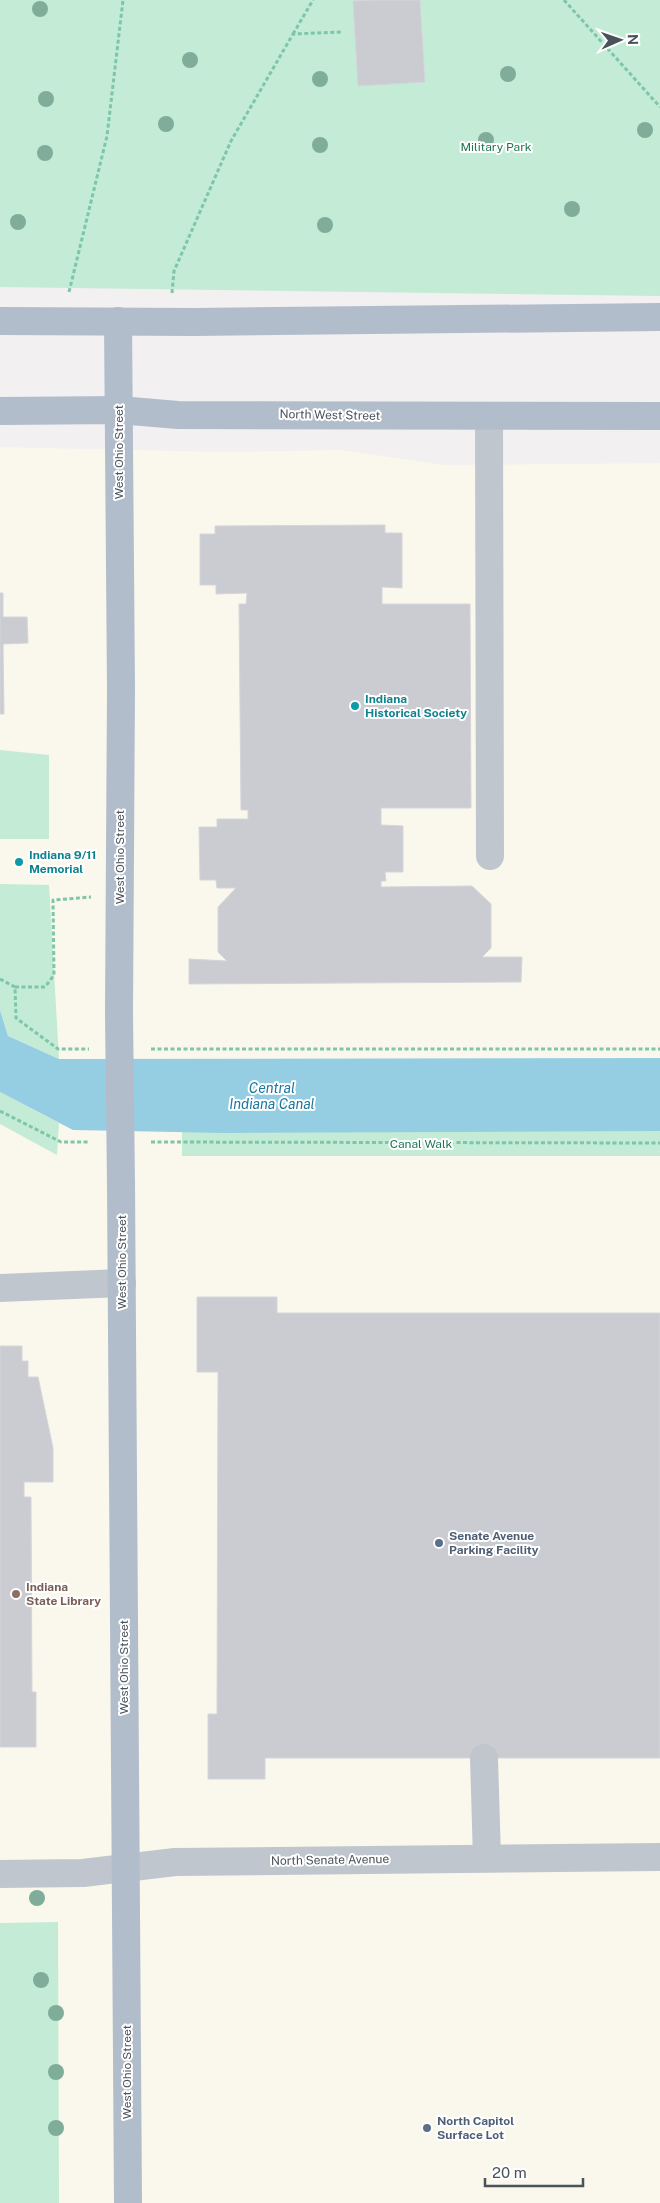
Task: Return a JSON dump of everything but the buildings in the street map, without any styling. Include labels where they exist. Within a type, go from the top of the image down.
[{"type":"main road","points":[[0,321],[172,322],[660,317]]},
{"type":"main road","name":"West Ohio Street","points":[[118,321],[119,1014],[128,2203]]},
{"type":"main road","name":"North West Street","points":[[0,411],[119,410],[178,415],[660,416]]},
{"type":"street","points":[[489,417],[490,856]]},
{"type":"street","points":[[0,1288],[122,1283]]},
{"type":"street","points":[[484,1758],[487,1858]]},
{"type":"street","name":"North Senate Avenue","points":[[0,1874],[82,1873],[175,1862],[660,1857]]},
{"type":"path","points":[[69,293],[107,136],[123,0]]},
{"type":"path","points":[[172,322],[174,271],[231,141],[313,0]]},
{"type":"path","points":[[564,0],[660,107]]},
{"type":"path","points":[[293,34],[342,32]]},
{"type":"path","points":[[0,979],[15,987],[45,987],[54,975],[54,900],[120,894]]},
{"type":"path","points":[[15,987],[16,1018],[58,1049],[97,1049]]},
{"type":"path","points":[[146,1049],[660,1048]]},
{"type":"path","points":[[0,1110],[61,1142],[91,1142]]},
{"type":"path","points":[[141,1142],[660,1143]]},
{"type":"shaded area","points":[[0,447],[220,452],[341,450],[445,465],[660,463],[660,2203],[0,2203]]},
{"type":"green space","name":"Military Park","points":[[0,0],[660,0],[660,296],[0,287]]},
{"type":"green space","points":[[0,750],[49,755],[49,839],[0,839]]},
{"type":"green space","points":[[0,884],[49,885],[59,1059],[8,1036],[0,1010]]},
{"type":"green space","points":[[0,1092],[59,1123],[57,1155],[0,1124]]},
{"type":"green space","name":"Canal Walk","points":[[660,1131],[660,1156],[182,1156],[182,1132]]},
{"type":"green space","points":[[58,1922],[59,2203],[0,2203],[0,1923]]},
{"type":"water","name":"Central Indiana Canal","points":[[0,1010],[8,1036],[59,1059],[660,1058],[660,1131],[225,1133],[73,1130],[0,1092]]},
{"type":"place","name":"Indiana Historical Society","points":[[355,706]]},
{"type":"place","name":"Indiana 9/11 Memorial","points":[[19,862]]},
{"type":"place","name":"Senate Avenue Parking Facility","points":[[439,1543]]},
{"type":"place","name":"Indiana State Library","points":[[16,1594]]},
{"type":"place","name":"North Capitol Surface Lot","points":[[427,2128]]}]
